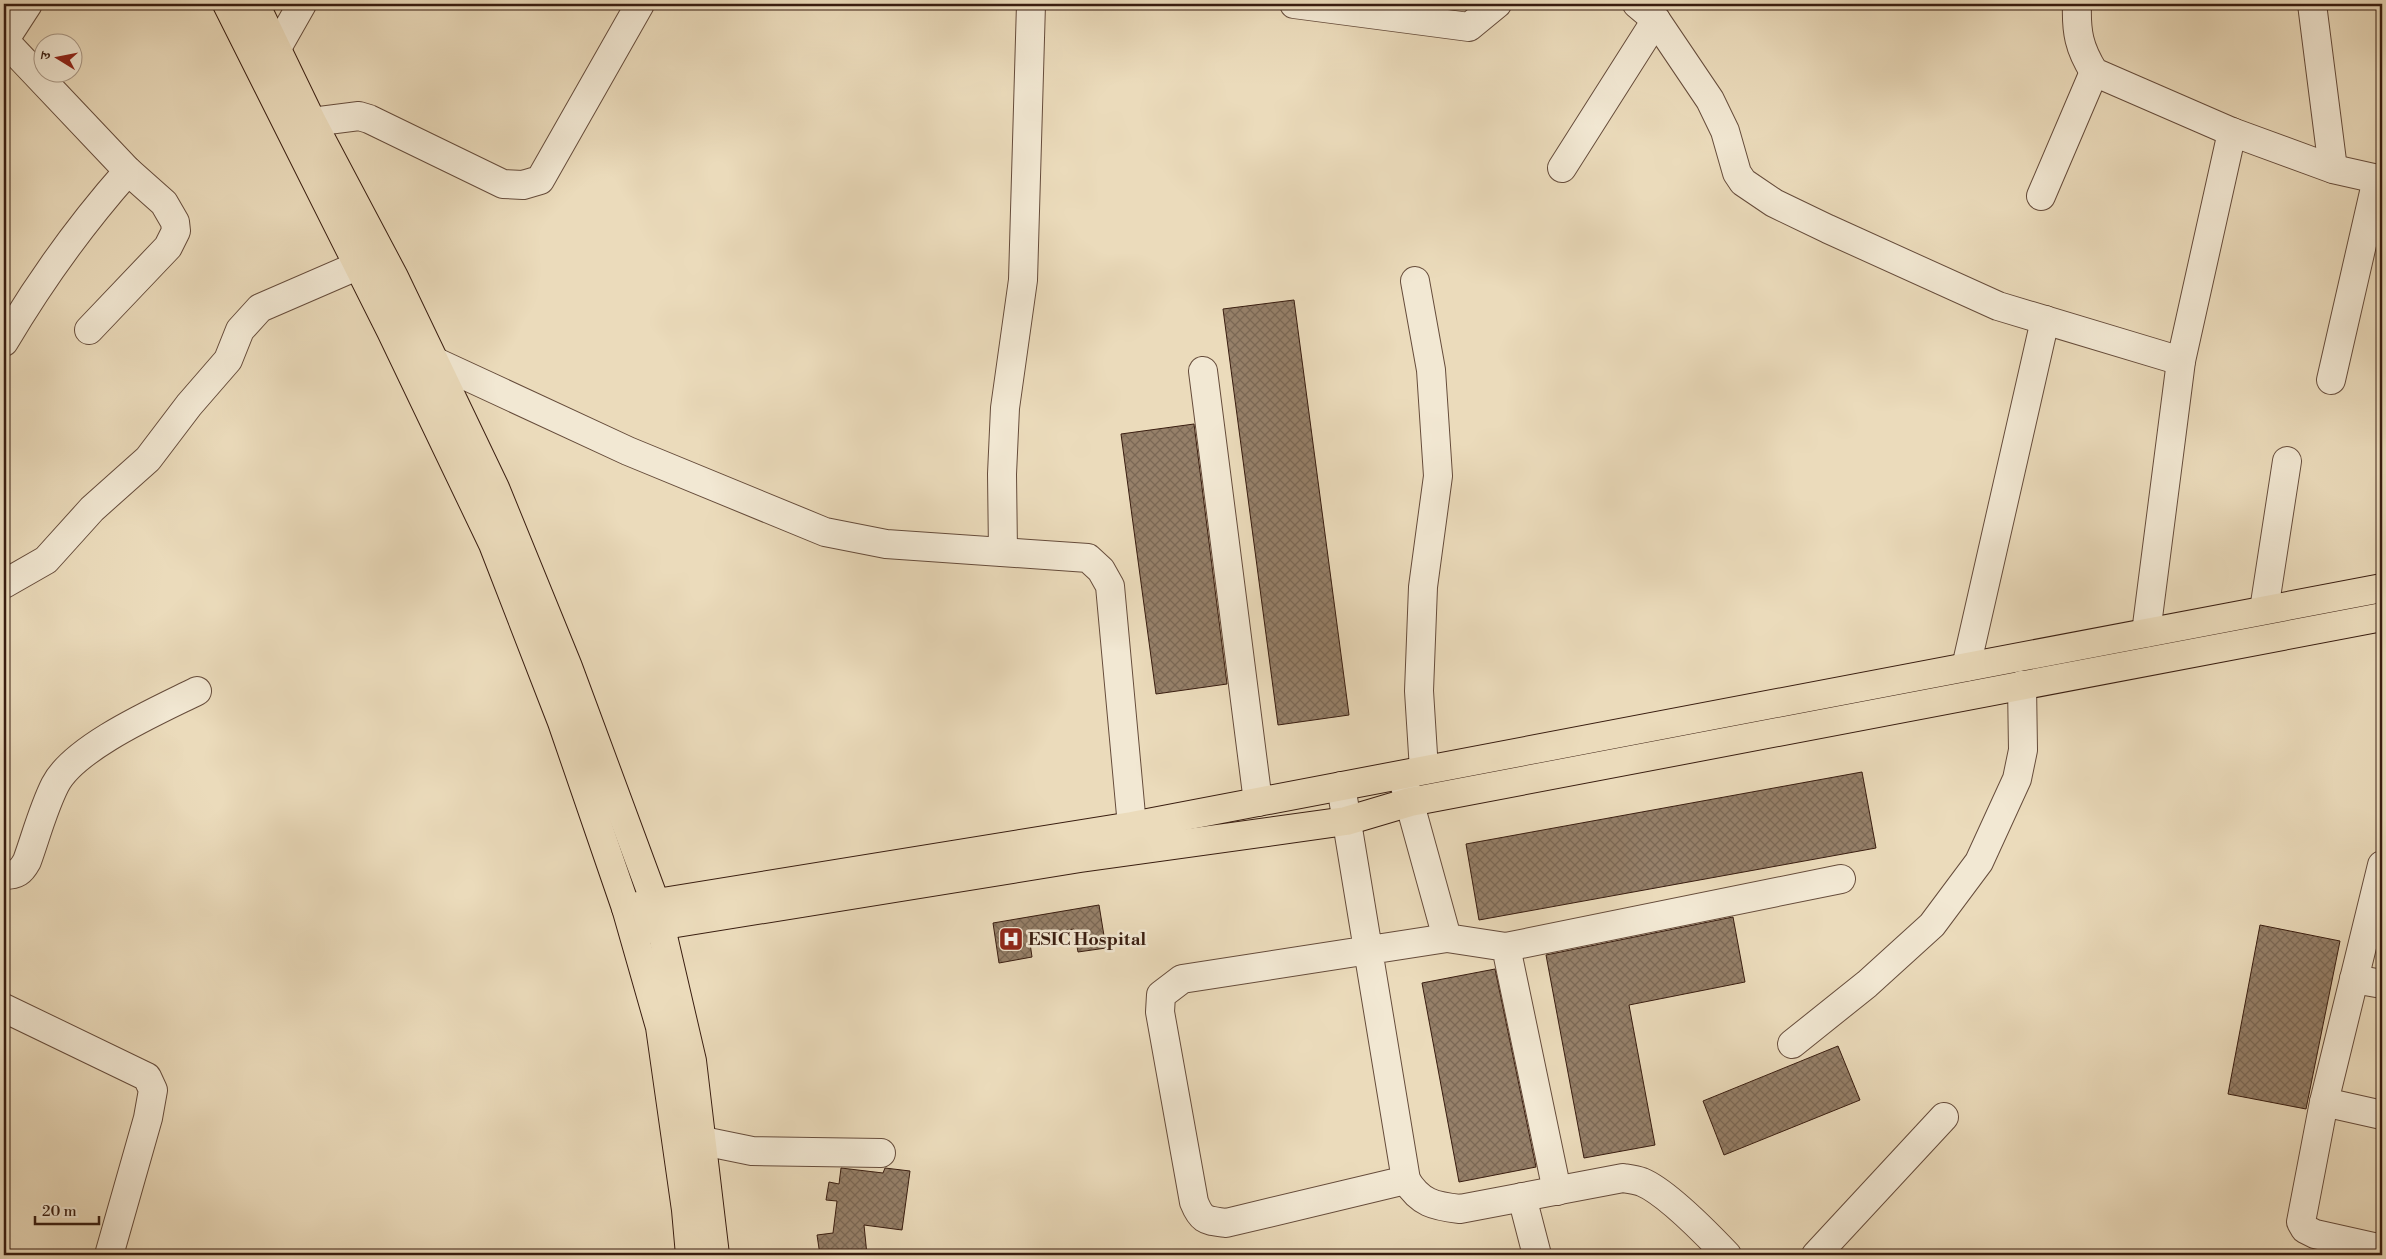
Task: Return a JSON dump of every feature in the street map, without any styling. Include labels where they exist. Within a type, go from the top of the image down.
[{"type":"main road","points":[[227,4],[391,331],[493,544],[562,722],[630,919],[660,1027],[690,1255]]},
{"type":"main road","points":[[255,4],[312,122],[394,277],[436,362],[495,488],[561,649],[658,913],[692,1062],[703,1141],[715,1255]]},
{"type":"main road","points":[[630,919],[1132,826],[2382,588]]},
{"type":"main road","points":[[658,913],[1346,821],[1410,802],[2382,617]]},
{"type":"street","points":[[28,4],[4,40],[128,171],[164,203],[175,222],[176,231],[168,247],[89,330]]},
{"type":"street","points":[[277,48],[302,4]]},
{"type":"street","points":[[312,122],[359,116],[503,184],[522,185],[540,180],[640,4]]},
{"type":"street","points":[[1003,552],[1002,474],[1005,408],[1024,270],[1031,4]]},
{"type":"street","points":[[1294,4],[1469,27],[1497,4]]},
{"type":"street","points":[[2077,4],[2076,24],[2082,53],[2094,72],[2232,132],[2334,169],[2379,179],[2331,380]]},
{"type":"street","points":[[2312,4],[2334,169]]},
{"type":"street","points":[[1562,168],[1647,12],[1710,100],[1725,131],[1737,174],[1742,182],[1774,203],[1998,306],[2181,361]]},
{"type":"street","points":[[2041,196],[2094,72]]},
{"type":"street","points":[[2146,633],[2181,361],[2232,132]]},
{"type":"street","points":[[4,342],[25,307],[87,217],[128,171]]},
{"type":"street","points":[[4,584],[46,560],[92,509],[148,459],[189,405],[228,360],[240,330],[260,308],[357,266]]},
{"type":"street","points":[[1415,281],[1431,370],[1438,476],[1423,587],[1419,691],[1410,802],[1447,938]]},
{"type":"street","points":[[1966,667],[2045,320]]},
{"type":"street","points":[[436,362],[628,451],[825,532],[886,544],[1088,558],[1101,570],[1110,586],[1132,826]]},
{"type":"street","points":[[1203,371],[1258,802]]},
{"type":"street","points":[[2264,610],[2287,461]]},
{"type":"street","points":[[1792,1044],[1867,984],[1932,925],[1979,862],[2017,779],[2023,750],[2022,685]]},
{"type":"street","points":[[4,875],[13,875],[20,872],[27,861],[55,784],[77,759],[133,723],[197,691]]},
{"type":"street","points":[[1340,786],[1406,1180],[1415,1195],[1437,1207],[1460,1209],[1622,1178],[1642,1182],[1658,1192],[1703,1230],[1727,1255]]},
{"type":"street","points":[[2382,865],[2324,1102],[2301,1222],[2305,1229],[2315,1234],[2382,1249]]},
{"type":"street","points":[[1406,1180],[1226,1223],[1206,1220],[1199,1215],[1194,1202],[1160,1012],[1161,995],[1182,979],[1447,938],[1506,946],[1841,879]]},
{"type":"street","points":[[1506,946],[1557,1190]]},
{"type":"street","points":[[2354,979],[2382,984]]},
{"type":"street","points":[[4,1008],[147,1077],[153,1090],[148,1118],[110,1255]]},
{"type":"street","points":[[2324,1102],[2382,1115]]},
{"type":"street","points":[[1816,1255],[1944,1117]]},
{"type":"street","points":[[676,1140],[703,1141],[752,1151],[881,1153]]},
{"type":"street","points":[[1522,1197],[1537,1255]]},
{"type":"building","points":[[1294,300],[1349,715],[1278,725],[1223,309]]},
{"type":"building","points":[[1194,424],[1227,684],[1156,694],[1121,434]]},
{"type":"building","points":[[1862,772],[1876,848],[1479,920],[1466,844]]},
{"type":"building","points":[[1099,905],[1106,948],[1078,952],[1074,929],[1029,936],[1032,957],[999,963],[993,923]]},
{"type":"building","points":[[1733,917],[1745,982],[1629,1005],[1655,1145],[1584,1158],[1546,955]]},
{"type":"building","points":[[2260,925],[2340,941],[2306,1109],[2228,1094]]},
{"type":"building","points":[[1495,969],[1536,1167],[1459,1182],[1422,983]]},
{"type":"building","points":[[1838,1046],[1860,1100],[1724,1155],[1703,1101]]},
{"type":"building","points":[[841,1168],[883,1173],[885,1168],[910,1171],[902,1230],[864,1225],[867,1255],[820,1255],[817,1235],[833,1233],[837,1201],[826,1200],[829,1182],[839,1184]]},
{"type":"place","name":"ESIC Hospital","points":[[1011,939]]}]
